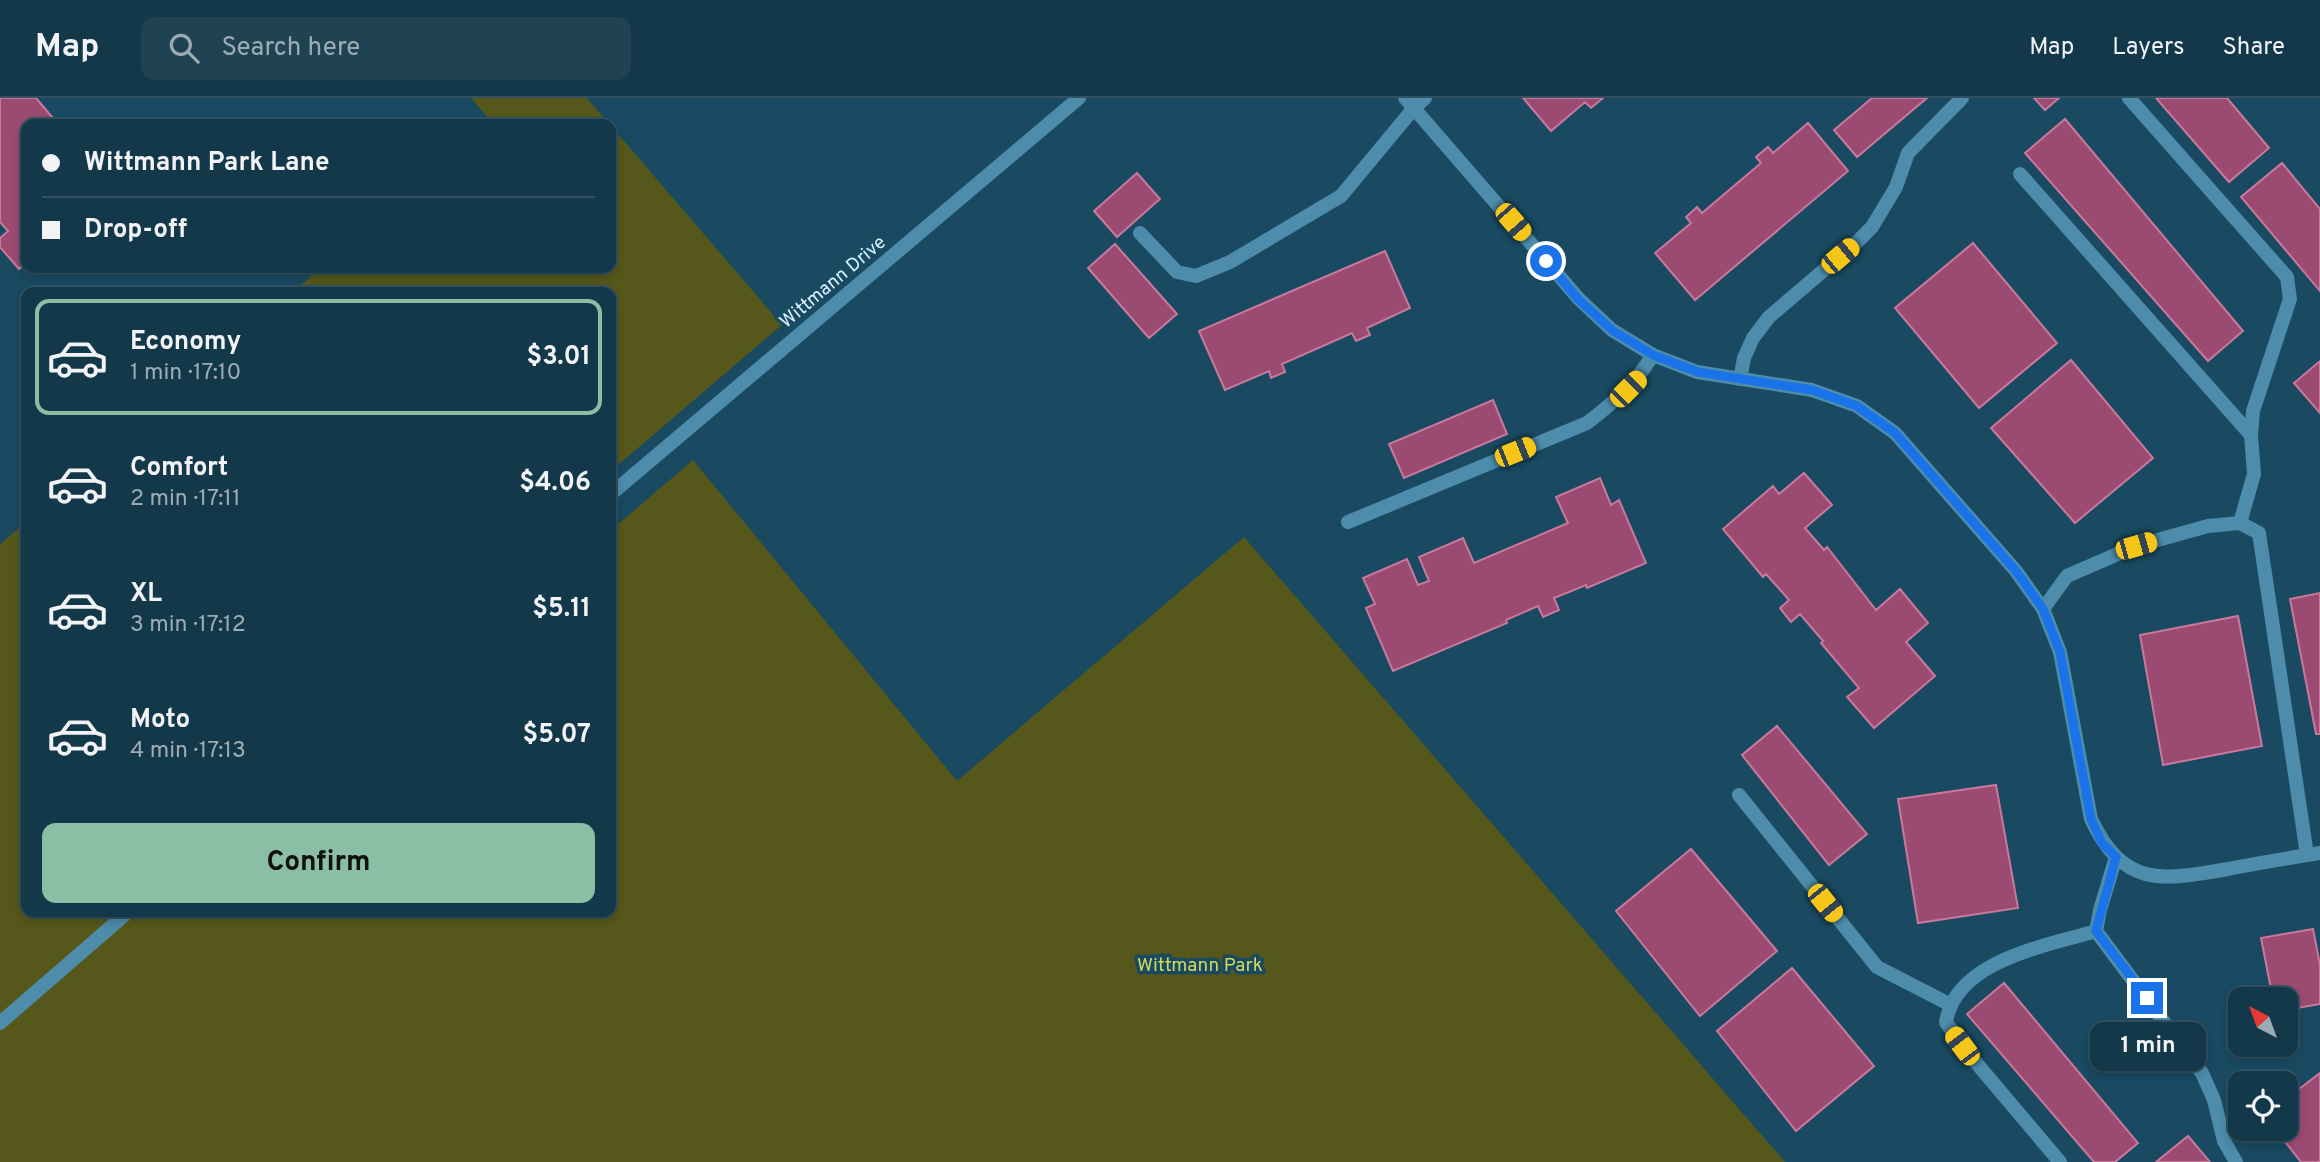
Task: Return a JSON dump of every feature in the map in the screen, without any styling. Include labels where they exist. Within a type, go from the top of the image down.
[{"type":"street","name":"Wittmann Drive","points":[[616,490],[1079,98]]},
{"type":"street","points":[[1740,379],[1744,358],[1753,338],[1769,317],[1872,227],[1896,187],[1908,153],[1962,98]]},
{"type":"street","points":[[2129,98],[2287,277],[2290,299],[2253,411],[2251,436],[2254,474],[2240,523]]},
{"type":"street","points":[[1140,233],[1177,272],[1196,276],[1230,262],[1341,196],[1415,101],[1578,299],[1612,330],[1653,355],[1698,372],[1812,390],[1857,406],[1895,433],[2016,571],[2043,609],[2060,652],[2091,819],[2102,843],[2116,857],[2145,874],[2171,878],[2313,854],[2259,534],[2240,523],[2208,526],[2136,546],[2067,576],[2043,609]]},
{"type":"street","points":[[2020,174],[2251,436]]},
{"type":"street","points":[[1348,522],[1587,423],[1639,377],[1653,355]]},
{"type":"street","points":[[1739,795],[1877,967],[1951,1005]]},
{"type":"street","points":[[2096,931],[2116,857]]},
{"type":"street","points":[[0,1023],[122,917]]},
{"type":"street","points":[[2060,1162],[1946,1022],[1951,1005],[1968,982],[1986,968],[2012,957],[2096,931]]},
{"type":"street","points":[[2096,931],[2202,1073],[2214,1100],[2224,1141],[2236,1162]]},
{"type":"green space","points":[[471,98],[587,98],[605,119],[489,119]]},
{"type":"green space","points":[[616,132],[782,325],[616,467],[616,287],[299,287],[315,273],[616,273]]},
{"type":"green space","name":"Wittmann Park","points":[[693,460],[957,781],[1244,537],[1785,1162],[0,1162],[0,544],[21,526],[21,917],[616,917],[616,526]]},
{"type":"building","points":[[0,98],[36,98],[54,119],[21,119],[19,269],[0,247],[0,238],[8,231],[0,222]]},
{"type":"building","points":[[1523,98],[1603,98],[1591,108],[1585,102],[1551,131]]},
{"type":"building","points":[[1872,98],[1927,98],[1857,157],[1834,130]]},
{"type":"building","points":[[2034,98],[2059,98],[2045,110]]},
{"type":"building","points":[[2156,98],[2227,98],[2269,148],[2229,182]]},
{"type":"building","points":[[2065,119],[2243,331],[2208,361],[2025,153]]},
{"type":"building","points":[[1808,123],[1848,171],[1695,300],[1655,253],[1691,223],[1686,217],[1697,207],[1702,213],[1761,163],[1756,157],[1768,147],[1773,153]]},
{"type":"building","points":[[2282,163],[2320,209],[2320,291],[2241,197]]},
{"type":"building","points":[[1137,173],[1160,199],[1117,237],[1094,211]]},
{"type":"building","points":[[1973,243],[2057,343],[1979,408],[1895,308]]},
{"type":"building","points":[[1115,244],[1177,314],[1149,338],[1088,268]]},
{"type":"building","points":[[1385,251],[1410,308],[1367,328],[1370,335],[1356,341],[1352,333],[1282,364],[1285,372],[1271,378],[1269,371],[1225,390],[1199,331]]},
{"type":"building","points":[[2071,360],[2153,458],[2075,523],[1991,428]]},
{"type":"building","points":[[2320,361],[2320,413],[2294,383]]},
{"type":"building","points":[[1493,400],[1507,434],[1404,478],[1389,444]]},
{"type":"building","points":[[1804,473],[1832,505],[1805,528],[1824,550],[1827,547],[1876,610],[1900,589],[1928,623],[1906,642],[1935,676],[1874,728],[1847,697],[1859,688],[1800,614],[1791,622],[1780,608],[1789,600],[1766,574],[1763,577],[1723,529],[1773,486],[1779,494]]},
{"type":"building","points":[[1600,478],[1611,505],[1619,500],[1646,563],[1587,588],[1586,585],[1554,598],[1559,610],[1543,617],[1538,606],[1506,620],[1507,623],[1393,671],[1366,608],[1375,604],[1363,578],[1407,559],[1418,585],[1429,581],[1419,557],[1463,538],[1474,563],[1568,523],[1556,497]]},
{"type":"building","points":[[2320,593],[2320,734],[2316,734],[2290,599]]},
{"type":"building","points":[[2238,616],[2262,746],[2163,765],[2140,635]]},
{"type":"building","points":[[1777,726],[1867,834],[1829,865],[1742,755]]},
{"type":"building","points":[[1996,785],[2018,908],[1918,923],[1898,799]]},
{"type":"building","points":[[1691,849],[1777,951],[1700,1016],[1616,911]]},
{"type":"building","points":[[2313,929],[2320,965],[2320,1004],[2298,1008],[2298,987],[2271,987],[2261,938]]},
{"type":"building","points":[[1792,968],[1874,1066],[1796,1131],[1717,1031]]},
{"type":"building","points":[[2004,983],[2138,1143],[2115,1162],[2094,1162],[1967,1014]]},
{"type":"building","points":[[2320,1073],[2320,1162],[2301,1162],[2284,1141],[2298,1141],[2298,1090]]},
{"type":"building","points":[[2188,1136],[2210,1162],[2156,1162]]},
{"type":"route","points":[[1546,261],[1578,299],[1612,330],[1653,355],[1698,372],[1812,390],[1857,406],[1895,433],[2016,571],[2043,609],[2060,652],[2091,819],[2102,843],[2116,857],[2096,931],[2147,998]]}]
